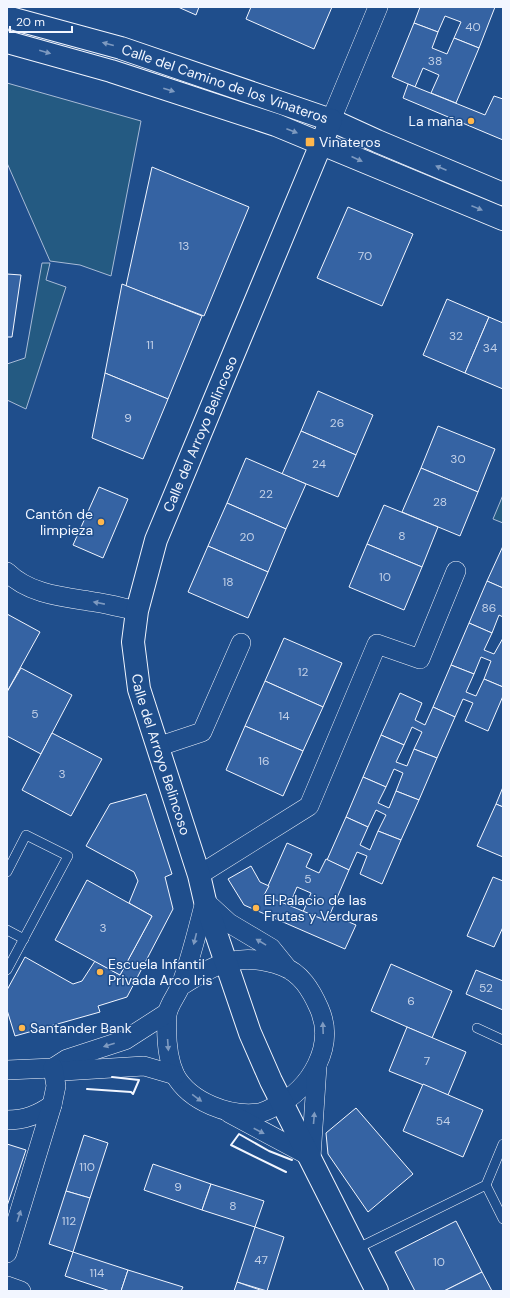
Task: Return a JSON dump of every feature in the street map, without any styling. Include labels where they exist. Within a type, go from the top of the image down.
[{"type":"street","name":"Calle del Arroyo Belincoso","points":[[377,1291],[250,1034],[205,901],[199,875],[139,689],[133,642],[137,611],[156,540],[378,7]]},
{"type":"street","name":"Calle del Camino de los Vinateros","points":[[7,17],[121,48],[331,120],[503,194]]},
{"type":"street","name":"Calle del Camino de los Vinateros","points":[[7,42],[111,71],[276,125],[503,218]]},
{"type":"street","points":[[199,875],[309,806],[377,644],[420,659],[456,571]]},
{"type":"street","points":[[7,572],[16,581],[57,597],[96,602],[137,611]]},
{"type":"street","points":[[157,747],[202,732],[241,643]]},
{"type":"street","name":"Calle del Arroyo Belincoso","points":[[167,1013],[180,986],[194,945],[205,901]]},
{"type":"street","points":[[167,1013],[168,1051],[175,1075],[190,1092],[207,1104],[226,1111],[311,1157],[317,1066],[324,1043],[323,1017],[310,988],[288,969],[271,948],[229,923],[205,901]]},
{"type":"street","points":[[180,986],[202,972],[226,962],[247,958],[264,960],[288,969]]},
{"type":"street","points":[[53,1068],[67,1058],[125,1040],[167,1013]]},
{"type":"street","points":[[7,1070],[53,1068],[63,1072],[144,1066],[175,1075]]},
{"type":"street","points":[[226,1111],[259,1113],[283,1102],[302,1088],[317,1066]]},
{"type":"street","points":[[7,1253],[41,1147],[52,1105],[56,1086],[53,1068]]},
{"type":"street","points":[[14,1120],[41,1113],[52,1105]]},
{"type":"street","points":[[14,1120],[30,1126],[41,1147]]},
{"type":"street","points":[[7,1286],[21,1291]]},
{"type":"lane","points":[[7,872],[26,835],[68,856],[7,970]]},
{"type":"lane","points":[[7,930],[24,939]]},
{"type":"lane","points":[[477,1028],[503,1040]]},
{"type":"lane","points":[[356,1249],[486,1185],[503,1144]]},
{"type":"lane","points":[[486,1185],[503,1219]]},
{"type":"shaded area","points":[[7,83],[141,121],[111,276],[80,265],[50,261],[7,163]]},
{"type":"shaded area","points":[[42,263],[50,263],[46,280],[66,287],[26,409],[7,400],[7,364],[25,358]]},
{"type":"shaded area","points":[[503,495],[503,523],[493,519]]},
{"type":"building","points":[[178,7],[199,7],[196,15]]},
{"type":"building","points":[[251,7],[332,7],[314,49],[246,19]]},
{"type":"building","points":[[420,7],[495,7],[479,48],[454,38],[461,22],[445,16],[438,32],[414,23]]},
{"type":"building","points":[[414,23],[438,32],[432,48],[447,54],[454,38],[479,48],[456,103],[431,93],[439,75],[423,68],[415,87],[392,77]]},
{"type":"building","points":[[408,84],[485,115],[494,96],[503,99],[503,140],[403,98]]},
{"type":"building","points":[[152,167],[249,207],[204,316],[126,286]]},
{"type":"building","points":[[348,207],[413,234],[382,306],[317,278]]},
{"type":"building","points":[[7,274],[21,275],[12,337],[7,337]]},
{"type":"building","points":[[122,284],[202,316],[168,399],[105,373]]},
{"type":"building","points":[[447,299],[489,317],[465,373],[423,355]]},
{"type":"building","points":[[489,317],[503,323],[503,389],[465,373]]},
{"type":"building","points":[[105,373],[168,399],[143,459],[92,438]]},
{"type":"building","points":[[318,391],[373,415],[356,455],[301,431]]},
{"type":"building","points":[[438,426],[495,449],[478,492],[421,468]]},
{"type":"building","points":[[301,431],[356,455],[338,497],[282,474]]},
{"type":"building","points":[[246,458],[306,484],[286,529],[227,503]]},
{"type":"building","points":[[421,468],[478,492],[460,536],[402,512]]},
{"type":"building","name":"Cantón de limpieza","points":[[99,487],[128,499],[103,558],[73,545]]},
{"type":"building","points":[[227,503],[286,529],[268,572],[208,546]]},
{"type":"building","points":[[384,505],[438,527],[422,567],[367,544]]},
{"type":"building","points":[[367,544],[422,567],[404,610],[349,587]]},
{"type":"building","points":[[208,546],[268,572],[248,618],[188,592]]},
{"type":"building","points":[[503,546],[503,588],[487,581]]},
{"type":"building","points":[[487,581],[503,588],[503,617],[499,615],[492,633],[469,623]]},
{"type":"building","points":[[7,614],[40,632],[8,690],[7,690]]},
{"type":"building","points":[[469,623],[492,633],[484,650],[494,654],[503,638],[503,687],[484,679],[491,661],[481,657],[474,674],[451,665]]},
{"type":"building","points":[[284,638],[342,663],[323,707],[265,681]]},
{"type":"building","points":[[451,665],[474,674],[466,692],[476,696],[484,679],[503,687],[503,696],[488,731],[465,721],[473,703],[463,699],[455,717],[433,707]]},
{"type":"building","points":[[21,668],[72,695],[41,754],[7,736],[7,692]]},
{"type":"building","points":[[265,681],[323,707],[303,751],[245,726]]},
{"type":"building","points":[[400,693],[422,703],[415,720],[425,725],[433,707],[455,717],[437,758],[414,749],[422,732],[412,727],[404,745],[381,735]]},
{"type":"building","points":[[245,726],[303,751],[283,796],[226,770]]},
{"type":"building","points":[[52,733],[102,759],[71,816],[22,790]]},
{"type":"building","points":[[381,735],[404,745],[396,762],[407,766],[414,749],[437,758],[419,800],[396,791],[403,773],[394,769],[386,787],[363,777]]},
{"type":"building","points":[[363,777],[386,787],[378,803],[389,808],[396,791],[419,800],[401,840],[378,831],[386,815],[376,810],[368,827],[346,817]]},
{"type":"building","points":[[503,787],[503,807],[496,804]]},
{"type":"building","points":[[146,794],[172,874],[165,877],[173,909],[127,997],[98,1006],[100,1012],[15,1036],[7,1010],[7,990],[25,957],[73,984],[82,981],[95,961],[120,975],[152,916],[129,903],[138,881],[134,872],[86,846],[110,804]]},
{"type":"building","points":[[496,804],[503,807],[503,857],[477,846]]},
{"type":"building","points":[[346,817],[368,827],[360,845],[370,850],[378,831],[401,840],[382,884],[360,874],[367,856],[357,852],[349,870],[327,860]]},
{"type":"building","points":[[287,843],[312,854],[306,867],[319,873],[326,859],[349,870],[327,921],[303,912],[311,893],[297,887],[289,906],[264,895]]},
{"type":"building","points":[[251,866],[260,882],[269,886],[264,895],[327,921],[330,914],[356,925],[345,949],[244,905],[228,879]]},
{"type":"building","points":[[493,877],[503,881],[503,927],[494,947],[467,936]]},
{"type":"building","points":[[87,880],[152,916],[120,975],[55,940]]},
{"type":"building","points":[[391,964],[452,991],[432,1038],[371,1011]]},
{"type":"building","points":[[476,970],[503,981],[503,1010],[466,994]]},
{"type":"building","points":[[407,1027],[466,1052],[448,1095],[389,1071]]},
{"type":"building","points":[[423,1084],[483,1110],[463,1157],[403,1131]]},
{"type":"building","points":[[356,1108],[413,1174],[368,1212],[328,1154],[326,1133]]},
{"type":"building","points":[[84,1135],[108,1143],[90,1198],[66,1191]]},
{"type":"building","points":[[7,1144],[26,1150],[7,1206]]},
{"type":"building","points":[[153,1164],[211,1184],[202,1210],[144,1190]]},
{"type":"building","points":[[211,1184],[264,1201],[255,1227],[202,1210]]},
{"type":"building","points":[[66,1191],[90,1198],[73,1252],[49,1244]]},
{"type":"building","points":[[456,1221],[482,1272],[444,1291],[415,1291],[395,1252]]},
{"type":"building","points":[[255,1227],[284,1237],[267,1291],[237,1282]]},
{"type":"building","points":[[73,1252],[128,1270],[121,1291],[110,1291],[65,1276]]},
{"type":"building","points":[[128,1270],[183,1287],[181,1291],[121,1291]]},
{"type":"building","points":[[482,1272],[492,1291],[444,1291]]},
{"type":"building","points":[[237,1282],[263,1291],[234,1291]]},
{"type":"wall","points":[[87,1089],[131,1092],[133,1094],[139,1080],[112,1077]]},
{"type":"wall","points":[[286,1172],[231,1145],[239,1134],[269,1151],[292,1160]]},
{"type":"place","name":"La maña","points":[[471,121]]},
{"type":"place","name":"Vinateros","points":[[310,142]]},
{"type":"place","name":"Cantón de limpieza","points":[[101,522]]},
{"type":"place","name":"El Palacio de las Frutas y Verduras","points":[[256,908]]},
{"type":"place","name":"Escuela Infantil Privada Arco Iris","points":[[100,972]]},
{"type":"place","name":"Santander Bank","points":[[22,1028]]}]
